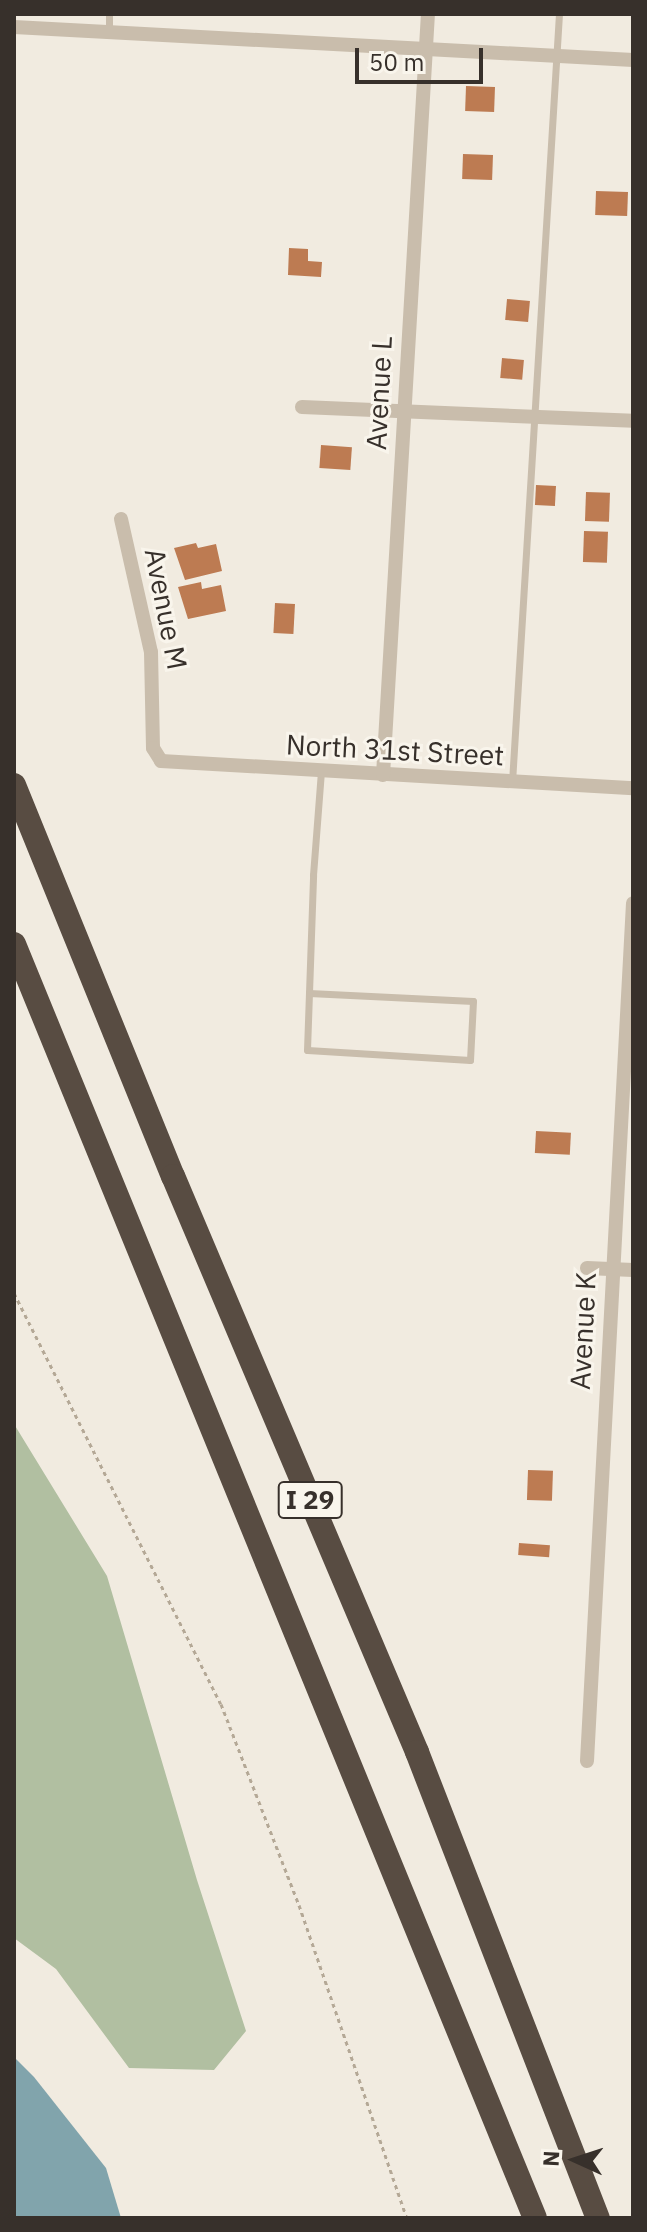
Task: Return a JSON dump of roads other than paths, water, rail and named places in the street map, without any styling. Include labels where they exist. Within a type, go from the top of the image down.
[{"type":"highway","name":"I 29","points":[[14,785],[173,1176],[417,1752],[598,2218]]},
{"type":"highway","name":"I 29","points":[[14,944],[535,2218]]},
{"type":"street","name":"Avenue L","points":[[383,775],[428,14]]},
{"type":"street","points":[[14,27],[633,60]]},
{"type":"street","points":[[302,407],[633,421]]},
{"type":"street","name":"Avenue M","points":[[121,519],[151,652],[153,748],[157,756]]},
{"type":"street","name":"North 31st Street","points":[[157,756],[171,764],[633,788]]},
{"type":"street","name":"Avenue K","points":[[587,1761],[633,903]]},
{"type":"street","points":[[587,1268],[633,1270]]},
{"type":"lane","points":[[109,14],[109,32]]},
{"type":"lane","points":[[512,782],[559,14]]},
{"type":"lane","points":[[309,993],[473,1001],[470,1060],[307,1050],[309,993],[321,772]]},
{"type":"water","points":[[14,2057],[34,2077],[106,2168],[121,2218],[14,2218]]}]
